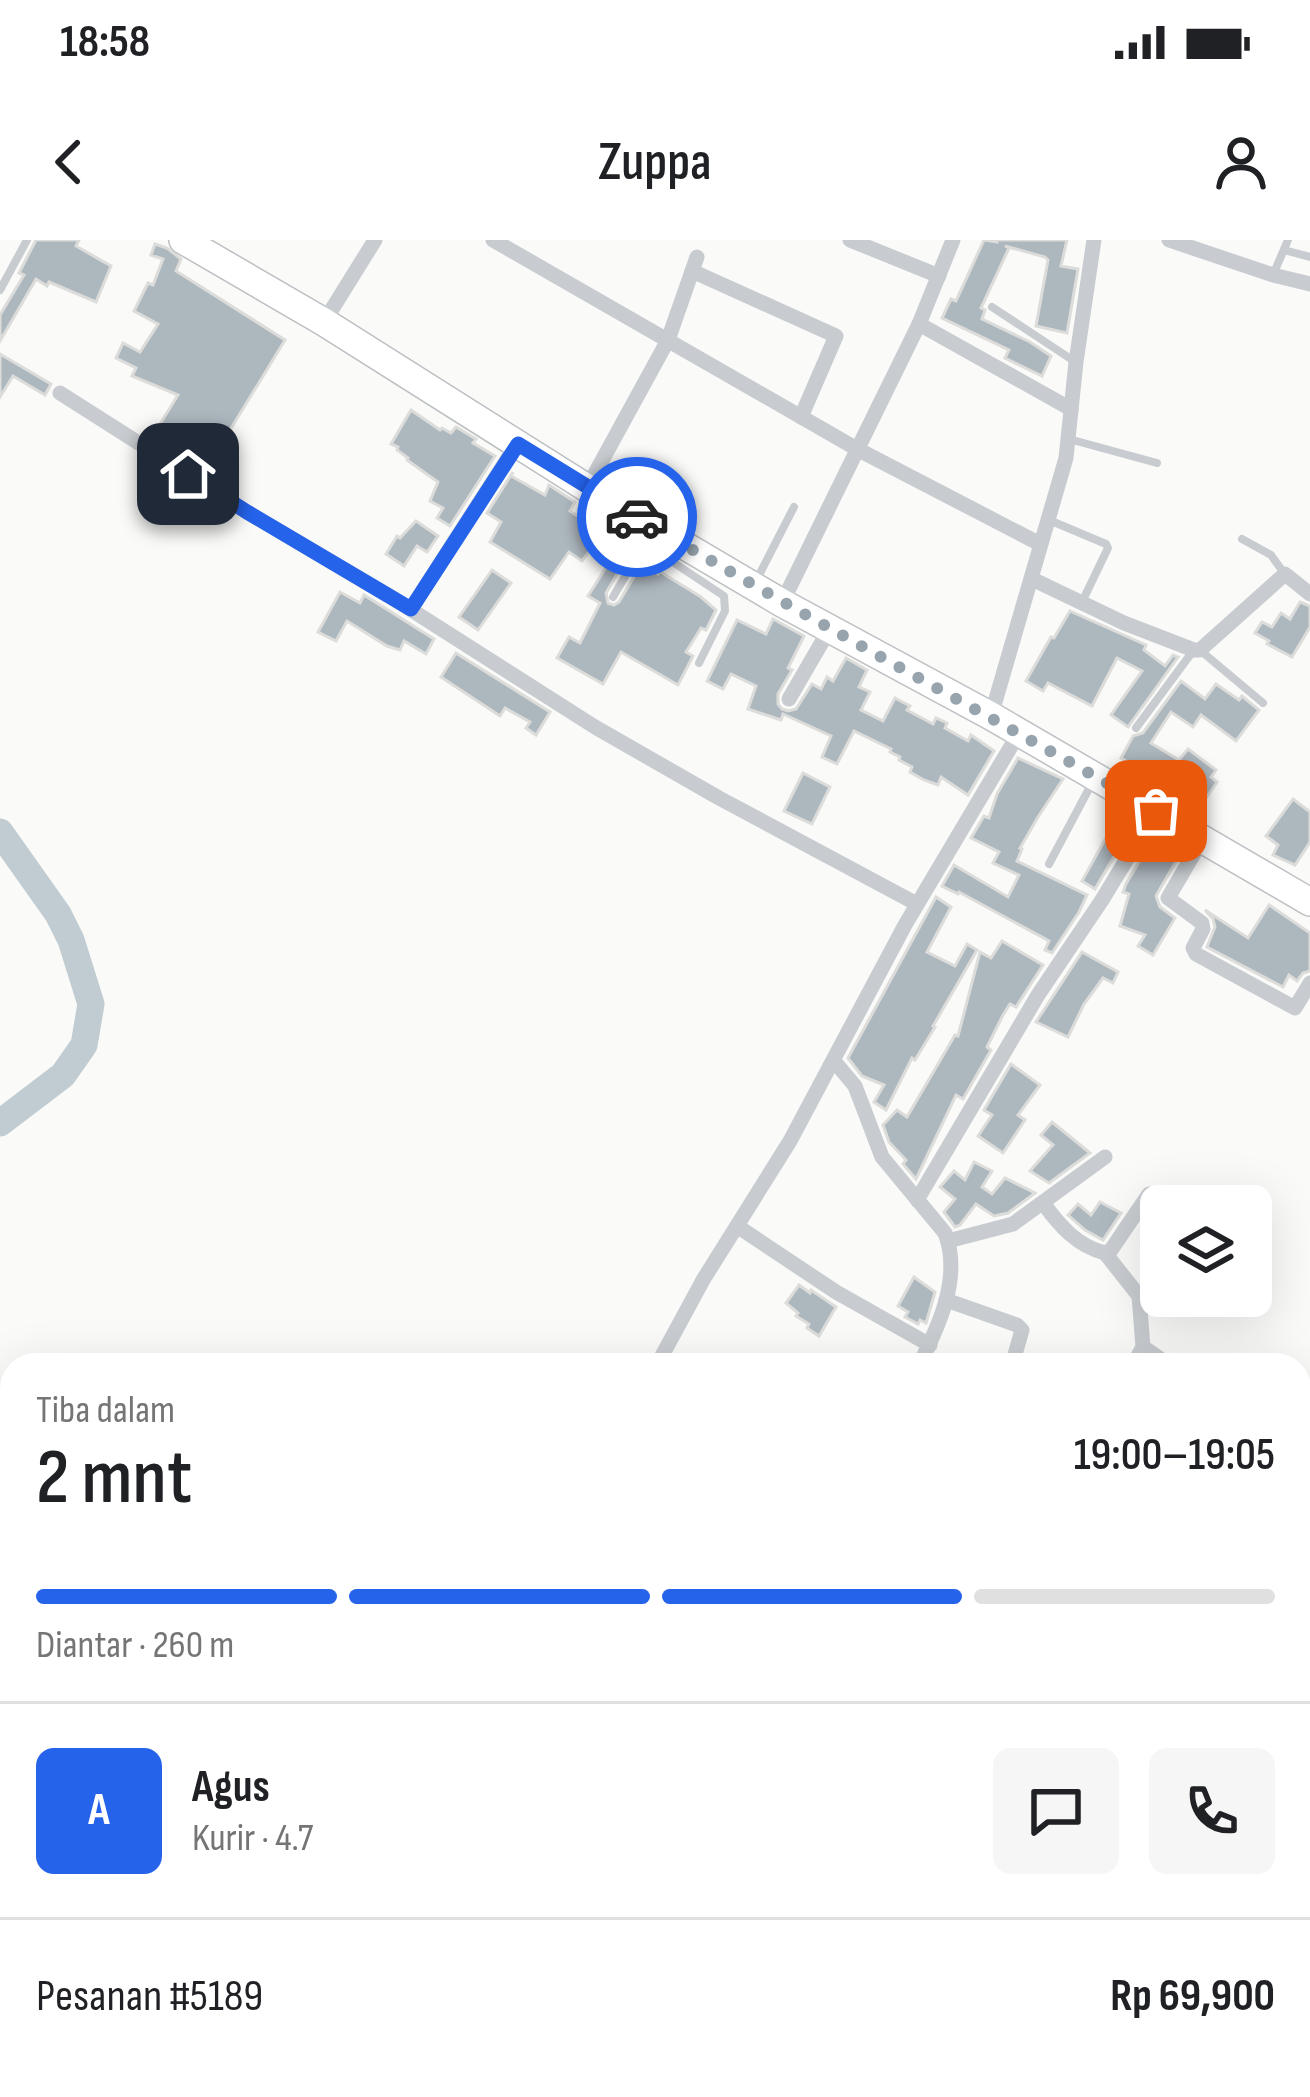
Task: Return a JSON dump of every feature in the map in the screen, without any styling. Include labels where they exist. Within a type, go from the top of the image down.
[{"type":"highway","points":[[183,240],[518,444],[649,535],[754,586],[991,716],[1310,902]]},
{"type":"street","points":[[324,322],[375,240]]},
{"type":"street","points":[[494,240],[857,449],[1040,544]]},
{"type":"street","points":[[850,240],[939,276]]},
{"type":"street","points":[[782,602],[919,324],[953,240]]},
{"type":"street","points":[[991,716],[1066,458],[1094,240]]},
{"type":"street","points":[[1169,240],[1310,284]]},
{"type":"street","points":[[587,488],[668,340],[694,264],[836,336],[801,417]]},
{"type":"street","points":[[919,324],[1071,409]]},
{"type":"street","points":[[60,394],[595,727],[917,904]]},
{"type":"street","points":[[411,609],[518,444]]},
{"type":"street","points":[[1031,579],[1171,643],[1197,650],[1285,574],[1310,594]]},
{"type":"street","points":[[789,699],[829,629]]},
{"type":"street","points":[[663,1353],[790,1141],[917,904],[1019,733]]},
{"type":"street","points":[[917,1200],[1018,1028],[1156,811]]},
{"type":"street","points":[[1203,838],[1168,898],[1202,923],[1193,948],[1196,954],[1295,1008],[1310,983]]},
{"type":"street","points":[[834,1061],[855,1086],[882,1157],[948,1240],[946,1300],[926,1353]]},
{"type":"street","points":[[948,1240],[1013,1224],[1105,1157]]},
{"type":"street","points":[[1043,1203],[1079,1242],[1105,1253],[1139,1296],[1140,1353]]},
{"type":"street","points":[[1105,1253],[1140,1207]]},
{"type":"street","points":[[737,1226],[836,1292],[930,1345]]},
{"type":"street","points":[[946,1300],[1017,1325],[1022,1330],[1015,1353]]},
{"type":"street","points":[[1143,1347],[1152,1353]]},
{"type":"lane","points":[[1,287],[27,240]]},
{"type":"lane","points":[[1273,275],[1286,245],[1310,257]]},
{"type":"lane","points":[[992,307],[1076,362]]},
{"type":"lane","points":[[1068,439],[1156,463]]},
{"type":"lane","points":[[754,586],[794,508]]},
{"type":"lane","points":[[1047,520],[1108,548],[1082,604]]},
{"type":"lane","points":[[613,597],[649,535],[724,596],[725,611],[699,663]]},
{"type":"lane","points":[[1242,539],[1271,555],[1285,574]]},
{"type":"lane","points":[[1136,728],[1197,650],[1263,703]]},
{"type":"lane","points":[[1049,864],[1096,777]]},
{"type":"building","points":[[36,240],[79,240],[76,246],[111,266],[96,302],[36,279],[0,341],[0,315],[24,275],[19,273]]},
{"type":"building","points":[[984,240],[1067,240],[1061,266],[1078,269],[1067,333],[1036,326],[1045,257],[1005,246],[1009,248],[981,308],[985,310],[982,319],[1051,356],[1042,376],[1005,358],[1009,350],[942,318],[951,299],[956,301]]},
{"type":"building","points":[[155,244],[181,259],[176,271],[285,340],[205,471],[152,437],[178,395],[132,376],[136,368],[116,358],[123,343],[140,352],[158,324],[134,311],[148,283],[153,285],[163,259],[151,255]]},
{"type":"building","points":[[0,354],[51,384],[45,395],[13,376],[0,397]]},
{"type":"building","points":[[411,410],[440,430],[451,433],[456,427],[495,456],[450,526],[437,518],[443,508],[430,501],[438,482],[391,444]]},
{"type":"building","points":[[513,472],[511,476],[545,495],[549,485],[575,502],[570,511],[603,533],[582,561],[569,552],[550,579],[490,542],[501,522],[487,513]]},
{"type":"building","points":[[416,521],[438,536],[427,552],[417,546],[404,566],[386,554],[397,536]]},
{"type":"building","points":[[622,542],[632,548],[606,593],[608,603],[619,602],[643,562],[716,610],[686,652],[693,656],[678,685],[621,652],[603,684],[557,658],[569,637],[580,643],[600,603],[588,596]]},
{"type":"building","points":[[492,570],[511,583],[478,630],[459,617]]},
{"type":"building","points":[[340,592],[360,603],[364,595],[434,639],[426,654],[404,641],[400,650],[387,646],[347,621],[336,641],[318,632]]},
{"type":"building","points":[[1300,602],[1310,606],[1310,627],[1292,657],[1255,633],[1262,622],[1272,627],[1281,613],[1290,619]]},
{"type":"building","points":[[1070,611],[1146,645],[1144,650],[1165,666],[1173,655],[1178,657],[1128,727],[1111,715],[1142,671],[1117,658],[1092,706],[1048,683],[1043,691],[1026,681]]},
{"type":"building","points":[[773,619],[804,636],[778,694],[782,709],[796,709],[812,684],[821,689],[827,677],[833,681],[846,658],[867,670],[859,687],[870,692],[861,710],[883,721],[895,698],[933,724],[936,718],[947,723],[945,728],[968,741],[971,735],[994,751],[968,795],[941,777],[938,785],[924,780],[910,772],[912,767],[891,749],[854,731],[837,764],[822,757],[831,736],[783,714],[781,720],[748,709],[756,686],[731,674],[723,689],[707,681],[737,620],[766,634]]},
{"type":"building","points":[[456,653],[550,712],[536,735],[526,728],[530,722],[505,708],[500,716],[441,677]]},
{"type":"building","points":[[1181,681],[1205,699],[1216,684],[1259,710],[1236,741],[1201,715],[1193,727],[1171,712],[1151,743],[1179,760],[1188,749],[1216,770],[1211,777],[1217,782],[1200,807],[1121,758],[1133,736],[1143,733]]},
{"type":"building","points":[[1018,758],[1063,779],[1020,848],[1017,861],[1087,895],[1052,953],[1045,950],[1049,941],[942,886],[954,865],[1008,897],[1019,875],[993,863],[999,852],[971,838],[984,816],[989,818]]},
{"type":"building","points":[[803,773],[830,787],[812,824],[784,811]]},
{"type":"building","points":[[1293,799],[1310,812],[1310,842],[1295,865],[1273,855],[1278,845],[1266,836]]},
{"type":"building","points":[[1118,816],[1133,824],[1095,889],[1082,881]]},
{"type":"building","points":[[1151,842],[1166,850],[1171,842],[1183,849],[1156,896],[1160,907],[1175,918],[1153,955],[1138,946],[1145,935],[1120,926],[1129,894],[1123,892]]},
{"type":"building","points":[[936,897],[951,907],[927,952],[955,966],[967,944],[977,950],[886,1110],[874,1102],[884,1085],[862,1076],[848,1058]]},
{"type":"building","points":[[1269,905],[1310,933],[1310,971],[1297,981],[1289,975],[1283,987],[1207,947],[1215,927],[1205,910],[1248,938]]},
{"type":"building","points":[[1002,941],[1043,965],[1016,1007],[1010,1004],[1003,1015],[987,1047],[991,1050],[963,1099],[956,1095],[916,1179],[889,1142],[883,1125],[897,1110],[907,1117],[958,1036],[980,952],[991,958]]},
{"type":"building","points":[[1082,952],[1118,972],[1113,983],[1103,978],[1068,1037],[1036,1022]]},
{"type":"building","points":[[1011,1064],[1040,1085],[1018,1115],[1025,1120],[1003,1153],[978,1136],[992,1115],[984,1110]]},
{"type":"building","points":[[1052,1122],[1090,1153],[1049,1183],[1030,1171],[1053,1145],[1041,1135]]},
{"type":"building","points":[[974,1162],[992,1171],[982,1187],[992,1194],[1005,1178],[1035,1193],[1008,1213],[994,1216],[976,1204],[955,1227],[944,1212],[955,1199],[940,1187],[954,1171],[965,1180]]},
{"type":"building","points":[[1100,1202],[1121,1213],[1103,1240],[1068,1215],[1078,1204],[1091,1215]]},
{"type":"building","points":[[914,1277],[935,1292],[926,1323],[905,1317],[908,1312],[898,1306]]},
{"type":"building","points":[[799,1285],[836,1307],[819,1336],[786,1303]]},
{"type":"waterway","points":[[0,832],[58,914],[91,1004],[84,1045],[63,1075],[0,1123]]},
{"type":"way so far","points":[[637,517],[1156,811]]},
{"type":"route","points":[[188,474],[411,609],[518,444],[637,517]]}]
